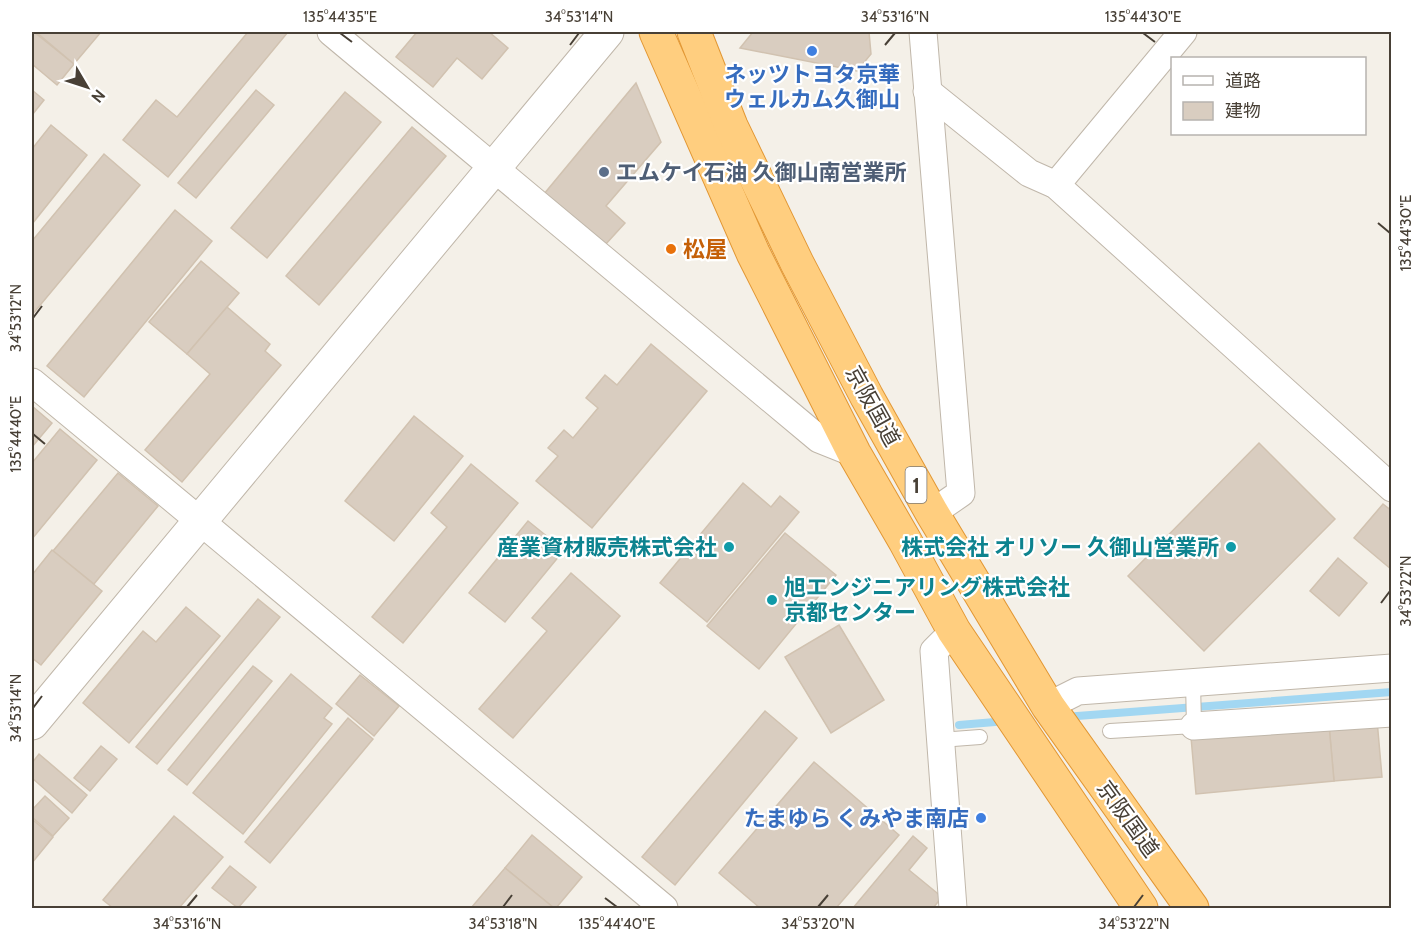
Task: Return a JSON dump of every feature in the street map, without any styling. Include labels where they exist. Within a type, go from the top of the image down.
[{"type":"highway","name":"京阪国道","points":[[656,32],[753,253],[854,453],[954,631],[1142,909]]},
{"type":"highway","name":"京阪国道","points":[[694,32],[731,126],[797,263],[867,397],[932,513],[1048,706],[1192,909]]},
{"type":"street","points":[[331,32],[819,439],[854,453]]},
{"type":"street","points":[[32,723],[607,32]]},
{"type":"street","points":[[923,32],[961,493],[932,513]]},
{"type":"street","points":[[1056,185],[1183,32]]},
{"type":"street","points":[[927,91],[1029,172],[1056,185],[1392,488]]},
{"type":"street","points":[[32,382],[664,909]]},
{"type":"street","points":[[953,909],[933,651],[954,631]]},
{"type":"street","points":[[1048,706],[1078,691],[1193,686],[1392,668]]},
{"type":"street","points":[[1194,725],[1392,713]]},
{"type":"lane","points":[[1110,731],[1194,725],[1193,686]]},
{"type":"lane","points":[[940,740],[980,737]]},
{"type":"building","points":[[32,32],[74,64],[57,85],[32,64]]},
{"type":"building","points":[[36,32],[101,32],[74,64]]},
{"type":"building","points":[[248,32],[288,32],[168,177],[123,140],[156,100],[177,117]]},
{"type":"building","points":[[417,32],[489,32],[508,48],[482,79],[457,58],[433,87],[396,57]]},
{"type":"building","name":"ネッツトヨタ京華 ウェルカム久御山","points":[[753,32],[869,32],[871,54],[857,71],[740,48]]},
{"type":"building","points":[[636,83],[661,142],[606,206],[625,223],[605,245],[544,194]]},
{"type":"building","points":[[32,90],[44,100],[32,115]]},
{"type":"building","points":[[256,90],[274,105],[196,198],[178,183]]},
{"type":"building","points":[[345,92],[381,122],[267,258],[231,228]]},
{"type":"building","points":[[51,125],[87,155],[32,224],[32,149]]},
{"type":"building","points":[[412,127],[446,156],[319,305],[286,276]]},
{"type":"building","points":[[104,154],[140,185],[32,315],[32,241]]},
{"type":"building","points":[[175,210],[212,241],[84,397],[47,366]]},
{"type":"building","points":[[201,261],[239,293],[187,354],[149,322]]},
{"type":"building","points":[[227,307],[270,344],[265,351],[281,365],[182,482],[145,450],[210,374],[187,354]]},
{"type":"building","points":[[651,344],[707,391],[592,528],[536,481],[558,456],[548,448],[564,430],[573,438],[598,408],[586,398],[605,375],[617,385]]},
{"type":"building","points":[[32,406],[52,423],[32,447]]},
{"type":"building","points":[[414,416],[463,456],[394,541],[345,501]]},
{"type":"building","points":[[60,429],[97,460],[32,539],[32,463]]},
{"type":"building","name":"株式会社 オリソー 久御山営業所","points":[[1259,443],[1335,519],[1204,651],[1128,576]]},
{"type":"building","points":[[471,464],[518,503],[403,643],[372,617],[447,527],[431,513]]},
{"type":"building","points":[[118,473],[158,506],[94,584],[53,551]]},
{"type":"building","name":"産業資材販売株式会社","points":[[743,483],[771,507],[780,496],[799,512],[707,622],[660,583]]},
{"type":"building","points":[[1383,504],[1392,511],[1392,570],[1354,538]]},
{"type":"building","points":[[528,521],[564,550],[505,622],[469,593]]},
{"type":"building","name":"旭エンジニアリング株式会社 京都センター","points":[[785,533],[836,575],[759,669],[707,626]]},
{"type":"building","points":[[52,550],[102,591],[41,665],[32,658],[32,575]]},
{"type":"building","points":[[1338,558],[1367,583],[1339,616],[1310,591]]},
{"type":"building","points":[[571,573],[620,616],[513,738],[479,709],[547,631],[532,618]]},
{"type":"building","points":[[258,599],[280,617],[157,764],[136,747]]},
{"type":"building","points":[[186,607],[220,636],[129,743],[83,703],[143,631],[156,642]]},
{"type":"building","points":[[839,625],[884,700],[831,733],[785,657]]},
{"type":"building","points":[[253,666],[272,681],[187,785],[168,770]]},
{"type":"building","points":[[291,674],[332,708],[324,718],[332,724],[243,834],[193,793]]},
{"type":"building","points":[[360,675],[399,706],[374,736],[336,704]]},
{"type":"building","points":[[765,711],[797,738],[675,885],[642,857]]},
{"type":"building","points":[[348,718],[373,739],[270,863],[245,842]]},
{"type":"building","points":[[1377,720],[1382,777],[1334,781],[1329,725]]},
{"type":"building","points":[[1329,725],[1334,781],[1196,794],[1191,737]]},
{"type":"building","points":[[101,746],[117,759],[90,791],[74,778]]},
{"type":"building","points":[[39,754],[87,795],[72,813],[32,778],[32,763]]},
{"type":"building","points":[[814,762],[899,835],[836,908],[760,908],[719,873]]},
{"type":"building","points":[[45,796],[69,818],[53,836],[32,817],[32,810]]},
{"type":"building","points":[[174,816],[223,857],[179,908],[113,908],[103,900]]},
{"type":"building","points":[[32,819],[53,837],[32,863]]},
{"type":"building","points":[[532,835],[582,877],[556,908],[505,868]]},
{"type":"building","points":[[913,836],[927,848],[909,870],[942,897],[933,908],[853,908]]},
{"type":"building","points":[[230,866],[256,887],[238,908],[212,888]]},
{"type":"building","points":[[505,868],[554,908],[471,908]]},
{"type":"waterway","points":[[1064,717],[1392,692]]},
{"type":"waterway","points":[[959,725],[1007,721]]},
{"type":"place","name":"ネッツトヨタ京華 ウェルカム久御山","points":[[812,51]]},
{"type":"place","name":"エムケイ石油 久御山南営業所","points":[[604,172]]},
{"type":"place","name":"松屋","points":[[671,249]]},
{"type":"place","name":"産業資材販売株式会社","points":[[729,547]]},
{"type":"place","name":"株式会社 オリソー 久御山営業所","points":[[1231,547]]},
{"type":"place","name":"旭エンジニアリング株式会社 京都センター","points":[[772,600]]},
{"type":"place","name":"たまゆら くみやま南店","points":[[981,818]]}]
